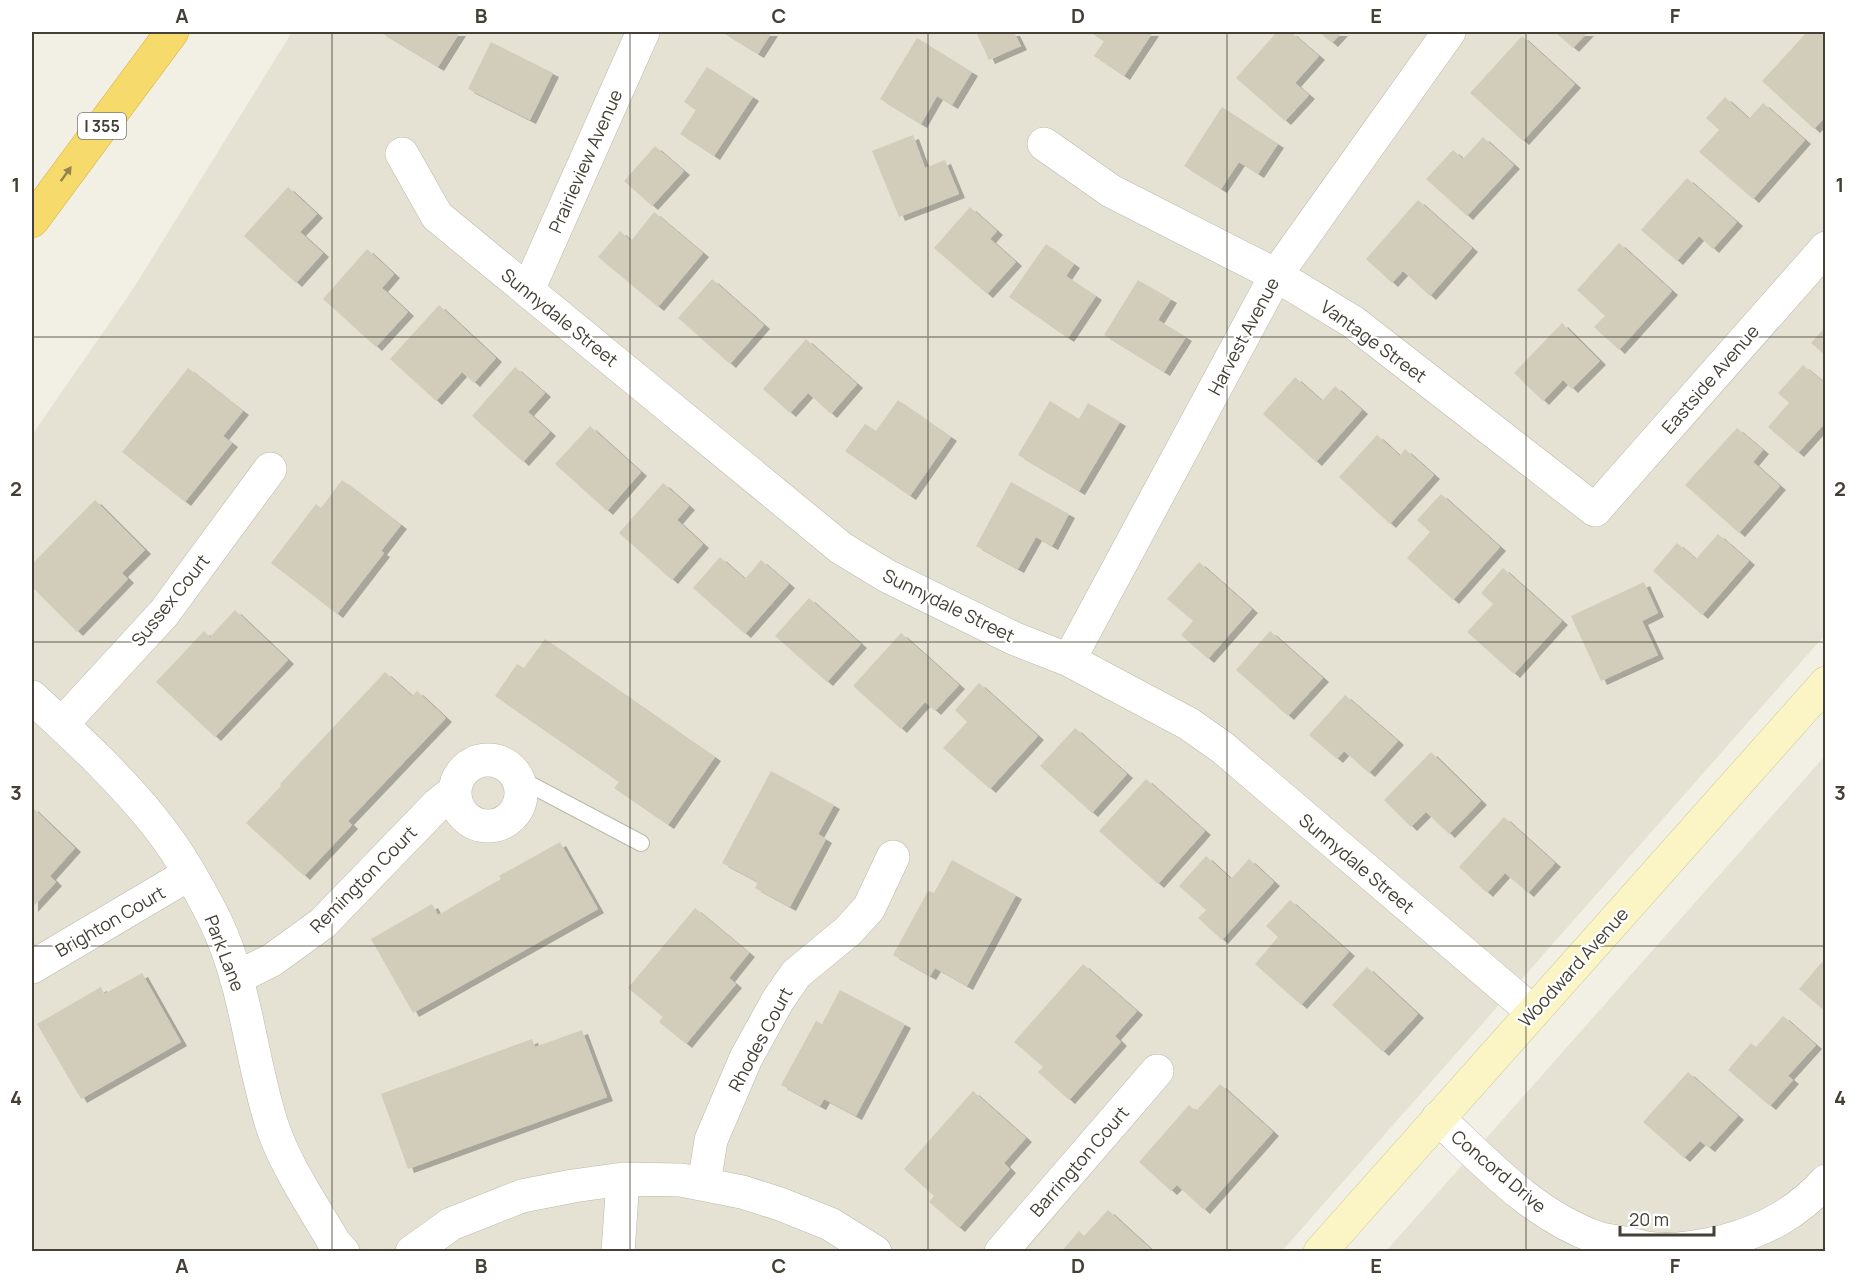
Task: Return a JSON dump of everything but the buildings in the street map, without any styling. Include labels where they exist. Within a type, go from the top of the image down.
[{"type":"highway","name":"I 355","points":[[32,222],[172,32]]},
{"type":"main road","name":"Woodward Avenue","points":[[1320,1251],[1826,683]]},
{"type":"street","name":"Prairieview Avenue","points":[[528,290],[643,32]]},
{"type":"street","name":"Harvest Avenue","points":[[1069,660],[1276,274],[1449,32]]},
{"type":"street","name":"Vantage Street","points":[[1044,144],[1111,191],[1276,274],[1353,322],[1595,510]]},
{"type":"street","name":"Sunnydale Street","points":[[402,154],[437,216],[841,548],[887,576],[1013,638],[1069,660],[1189,724],[1223,748],[1533,1012]]},
{"type":"street","name":"Eastside Avenue","points":[[1595,510],[1826,248]]},
{"type":"street","name":"Sussex Court","points":[[62,724],[164,613],[270,469]]},
{"type":"street","name":"Park Lane","points":[[32,697],[116,777],[154,821],[189,874],[215,922],[236,978],[271,1123],[291,1168],[334,1242],[343,1251]]},
{"type":"street","points":[[478,761],[500,762],[516,777],[520,787],[517,808],[502,822],[482,825],[464,815],[458,806],[455,796],[460,775],[478,761]]},
{"type":"street","name":"Remington Court","points":[[236,978],[272,960],[323,923],[438,804],[447,797],[455,796]]},
{"type":"street","name":"Rhodes Court","points":[[704,1184],[711,1140],[746,1058],[778,1000],[796,974],[848,931],[869,908],[892,857]]},
{"type":"street","name":"Brighton Court","points":[[32,967],[189,874]]},
{"type":"street","name":"Barrington Court","points":[[1001,1251],[1157,1071]]},
{"type":"street","name":"Concord Drive","points":[[1438,1118],[1499,1176],[1542,1210],[1600,1239],[1657,1250],[1703,1246],[1743,1236],[1780,1221],[1804,1203],[1826,1181]]},
{"type":"street","points":[[618,1251],[623,1179]]},
{"type":"street","points":[[412,1251],[450,1224],[522,1196],[623,1179],[681,1180],[742,1192],[830,1224],[875,1251]]},
{"type":"lane","points":[[516,777],[641,843]]},
{"type":"shaded area","points":[[292,32],[1825,32],[1825,635],[1282,1251],[32,1252],[32,435],[133,289]]},
{"type":"shaded area","points":[[1825,756],[1825,1251],[1386,1251]]}]
